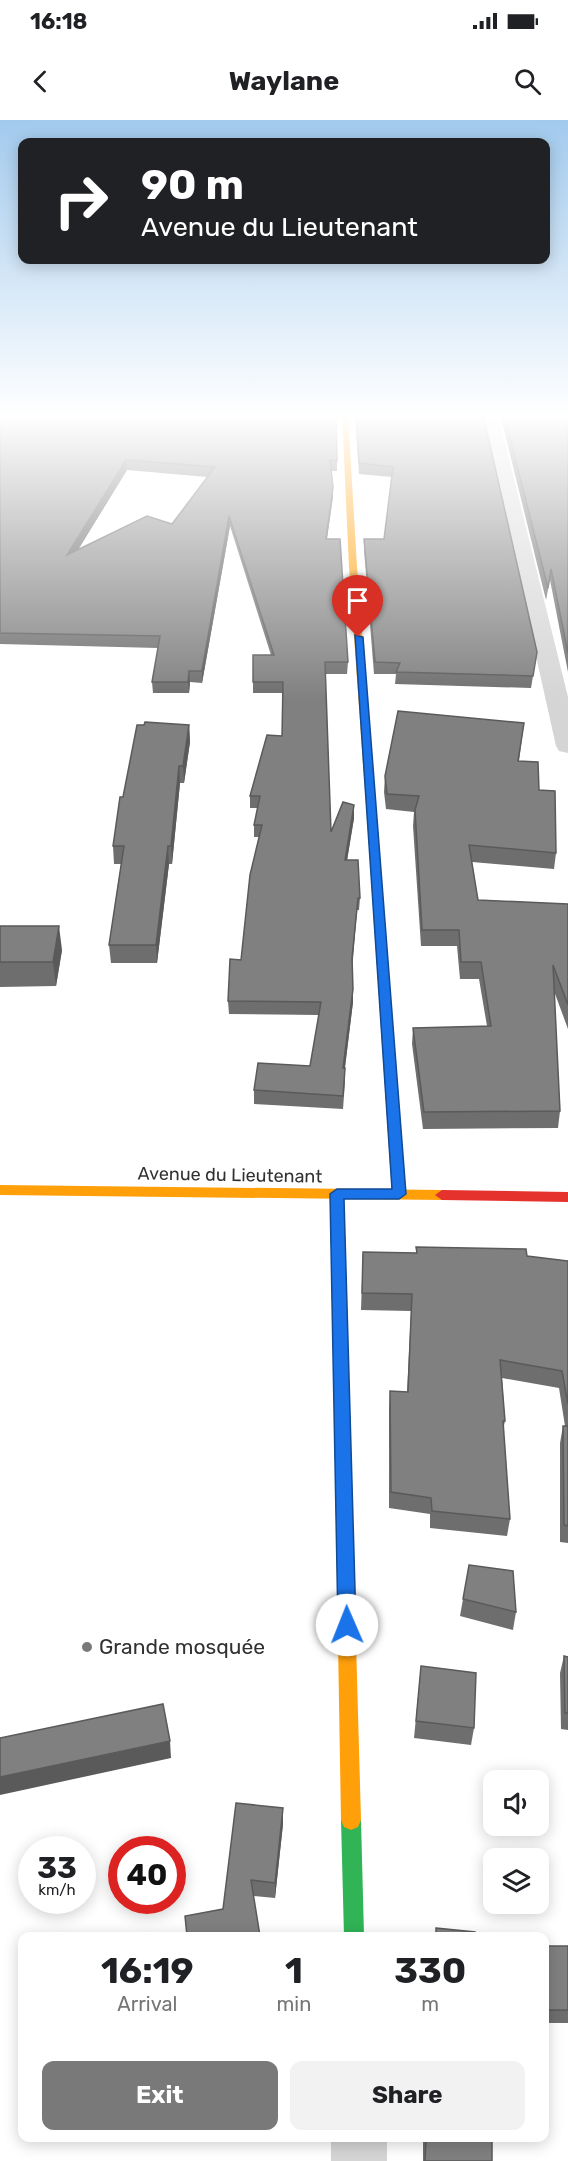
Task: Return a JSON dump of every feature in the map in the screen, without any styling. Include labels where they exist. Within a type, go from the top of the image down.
[{"type":"street","points":[[350,509],[399,1194]]},
{"type":"street","points":[[512,509],[568,746]]},
{"type":"street","name":"Avenue du Lieutenant","points":[[0,1190],[568,1197]]},
{"type":"street","points":[[337,1194],[354,1932]]},
{"type":"street","points":[[359,2142],[359,2161]]},
{"type":"building","points":[[0,509],[95,509],[67,555],[147,516],[172,524],[183,509],[330,509],[326,539],[340,539],[348,662],[325,662],[331,832],[343,802],[354,805],[345,860],[358,860],[360,898],[358,898],[352,958],[353,989],[343,1068],[345,1068],[343,1096],[254,1090],[258,1063],[310,1066],[321,1002],[228,1001],[230,959],[241,960],[250,875],[262,825],[254,825],[260,796],[250,796],[267,735],[282,736],[283,682],[253,682],[253,655],[274,655],[229,516],[202,671],[189,671],[188,682],[152,682],[160,636],[0,633]]},
{"type":"building","points":[[388,509],[505,509],[537,652],[533,676],[396,672],[400,663],[375,662],[364,539],[384,539]]},
{"type":"building","points":[[528,509],[568,509],[568,653],[551,569],[548,588]]},
{"type":"building","points":[[398,711],[524,723],[518,761],[538,762],[539,790],[555,791],[556,853],[469,845],[478,900],[568,904],[568,1005],[553,965],[560,1111],[424,1112],[413,1028],[491,1026],[481,962],[461,962],[459,930],[422,930],[415,810],[419,796],[387,794],[385,776]]},
{"type":"building","points":[[145,722],[189,725],[183,766],[179,766],[171,846],[168,846],[156,945],[109,945],[124,846],[113,846],[120,797],[123,797],[137,725],[144,725]]},
{"type":"building","points":[[0,926],[59,926],[53,962],[0,962]]},
{"type":"building","points":[[416,1247],[526,1249],[527,1256],[568,1261],[568,1404],[562,1371],[500,1360],[510,1519],[432,1511],[431,1498],[391,1492],[390,1391],[408,1392],[412,1294],[362,1293],[363,1252],[417,1253]]},
{"type":"building","points":[[563,1426],[568,1426],[568,1526],[564,1525]]},
{"type":"building","points":[[469,1565],[513,1571],[516,1612],[463,1599]]},
{"type":"building","points":[[564,1656],[568,1657],[568,1713],[565,1713]]},
{"type":"building","points":[[421,1666],[476,1673],[474,1728],[416,1721]]},
{"type":"building","points":[[163,1704],[170,1741],[0,1777],[0,1738]]},
{"type":"building","points":[[236,1803],[283,1808],[275,1883],[251,1880],[259,1932],[187,1932],[185,1916],[223,1909]]},
{"type":"building","points":[[436,1928],[475,1932],[436,1932]]},
{"type":"building","points":[[549,1946],[568,1946],[568,2010],[549,2010]]},
{"type":"building","points":[[426,2142],[492,2142],[492,2161],[425,2161]]},
{"type":"traffic: fast","points":[[337,1194],[343,1464]]},
{"type":"traffic: fast","points":[[351,1820],[354,1932]]},
{"type":"traffic: slow","points":[[350,509],[375,861]]},
{"type":"traffic: slow","points":[[0,1190],[442,1195]]},
{"type":"traffic: slow","points":[[343,1464],[351,1820]]},
{"type":"traffic: jam","points":[[375,861],[399,1194]]},
{"type":"traffic: jam","points":[[442,1195],[568,1197]]},
{"type":"place","name":"Grande mosquée","points":[[87,1647]]},
{"type":"route","points":[[347,1625],[337,1194],[399,1194],[358,637]]}]
